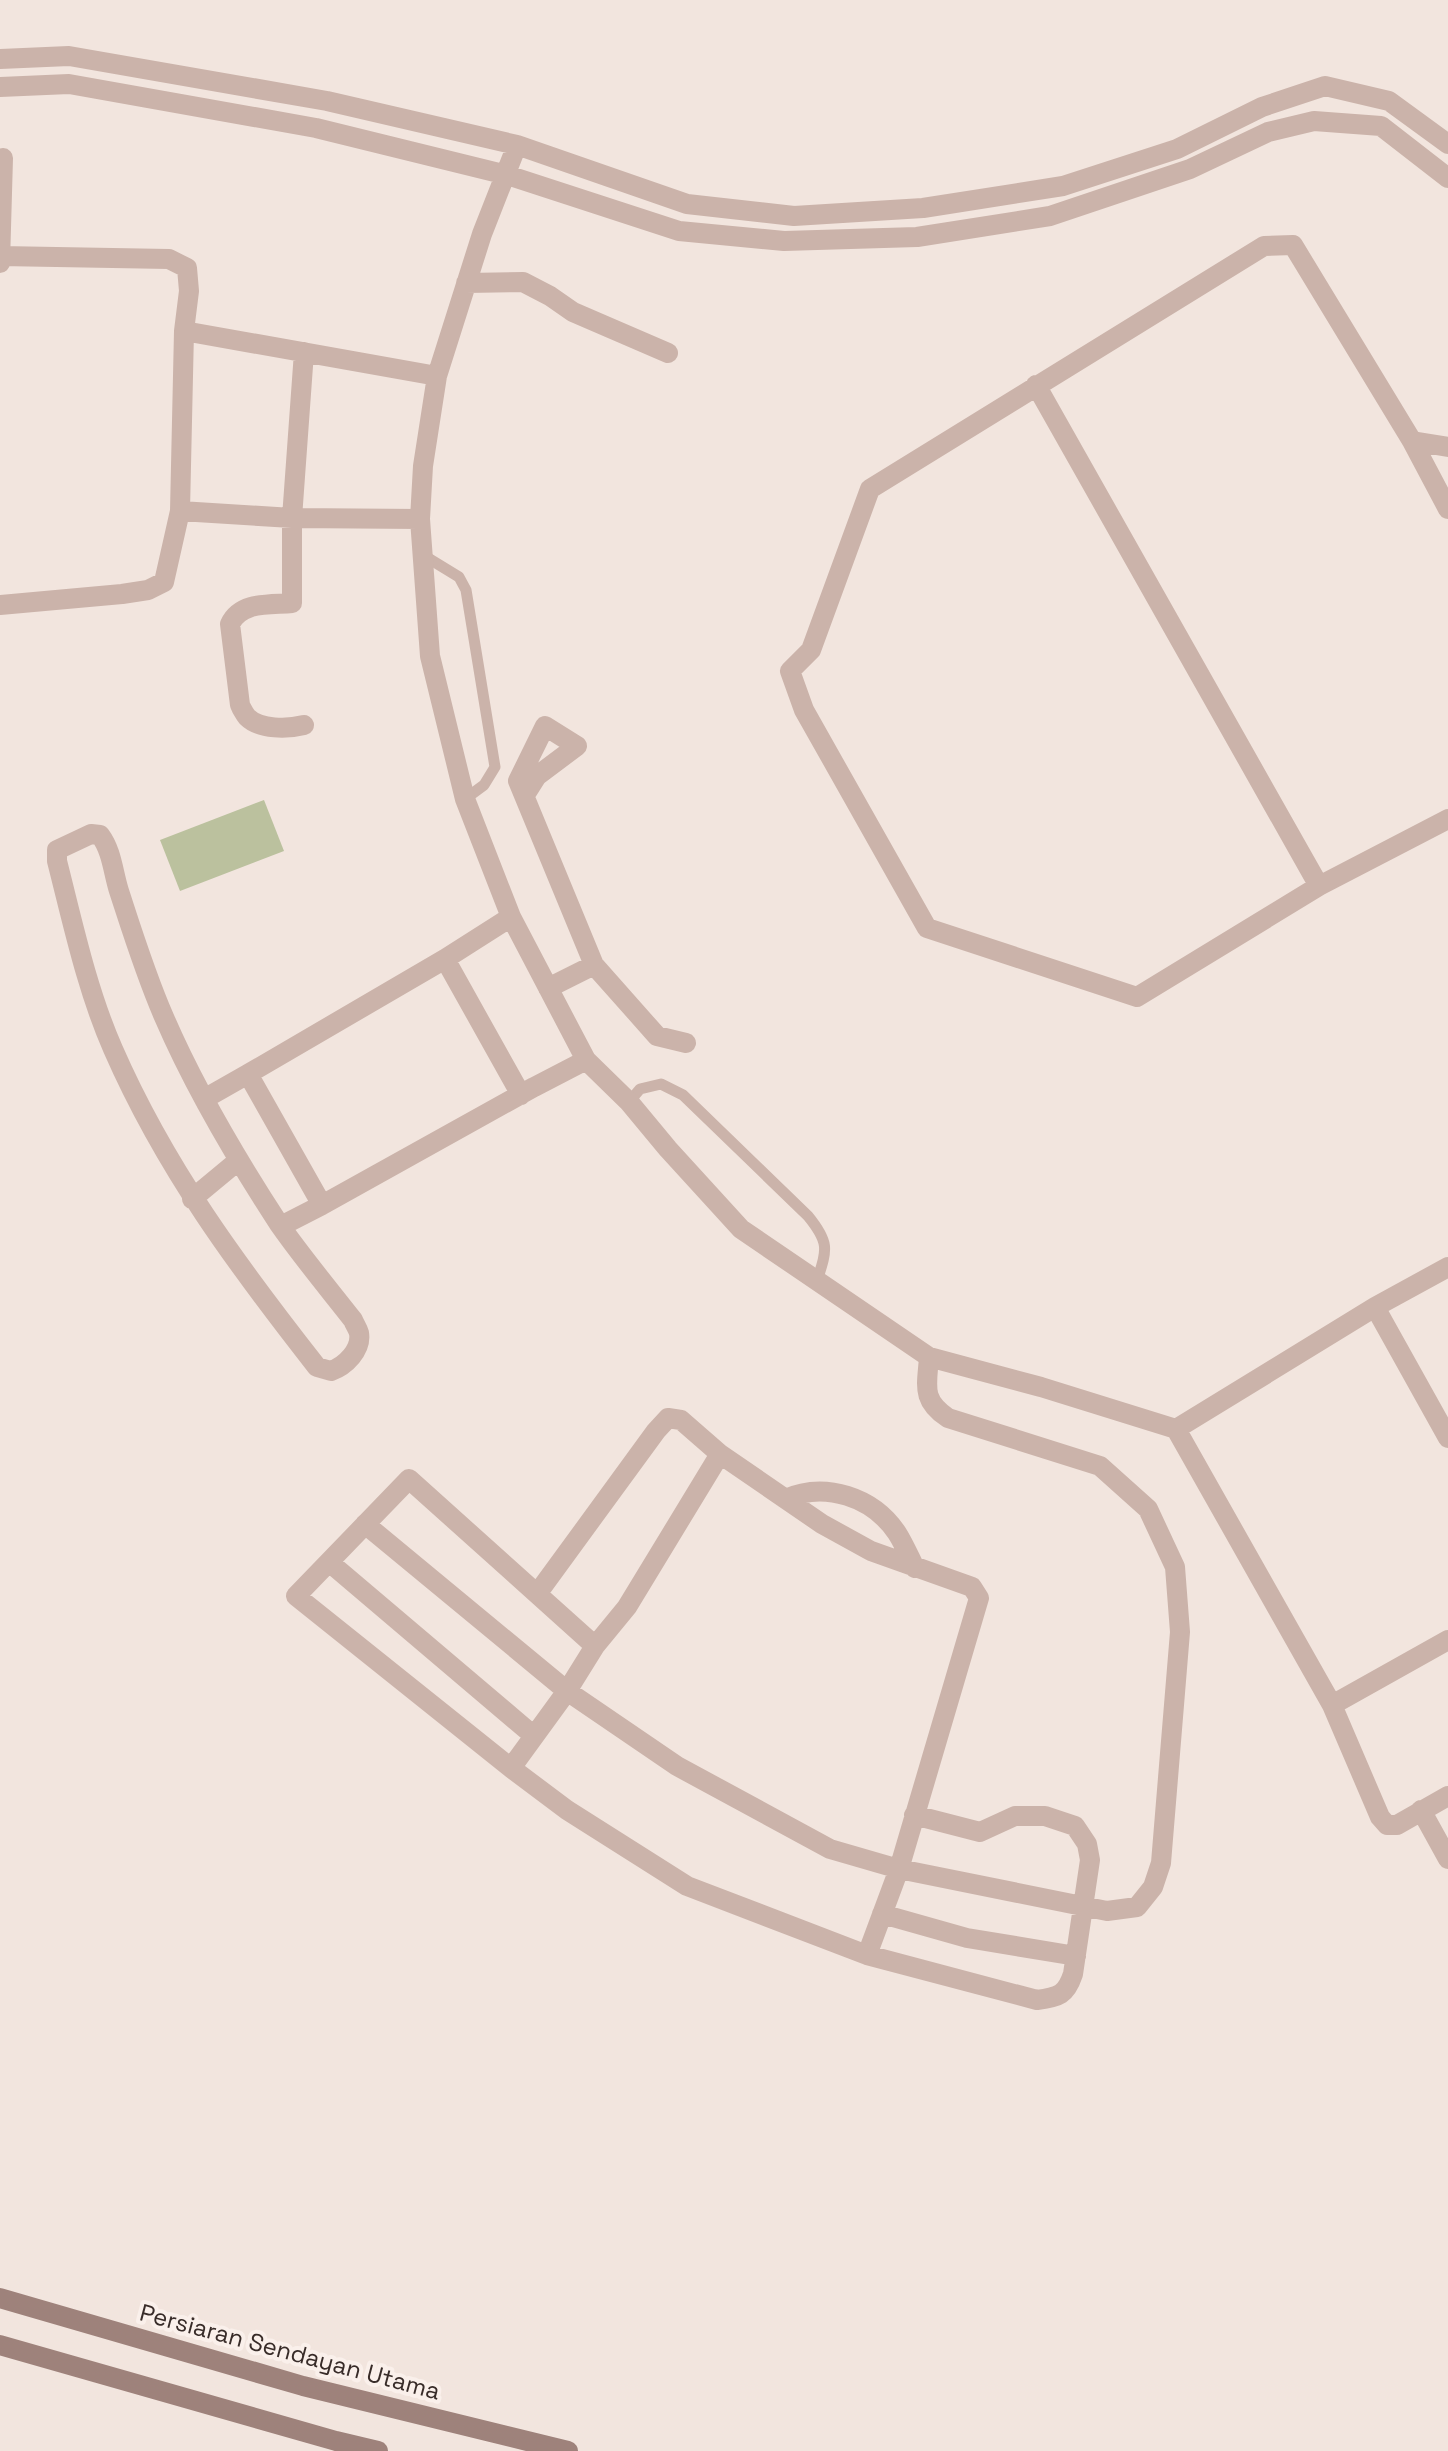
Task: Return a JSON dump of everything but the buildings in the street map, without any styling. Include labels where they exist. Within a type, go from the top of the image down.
[{"type":"main road","name":"Persiaran Sendayan Utama","points":[[0,2298],[303,2386],[568,2451]]},
{"type":"main road","points":[[0,2345],[378,2451]]},
{"type":"street","points":[[0,59],[69,56],[327,101],[517,145],[687,204],[794,216],[923,208],[1063,186],[1177,149],[1262,107],[1325,86],[1389,101],[1448,144]]},
{"type":"street","points":[[0,87],[69,84],[316,128],[507,175],[679,231],[784,241],[917,237],[1050,216],[1190,169],[1268,132],[1314,121],[1381,126],[1448,178]]},
{"type":"street","points":[[517,145],[482,234],[437,376],[423,466],[420,519],[422,555],[430,656],[465,799],[511,917],[586,1060],[629,1102],[741,1229],[929,1357],[1041,1387],[1176,1429],[1332,1705],[1380,1817],[1387,1825],[1397,1825],[1448,1796]]},
{"type":"street","points":[[0,263],[3,158]]},
{"type":"street","points":[[1448,509],[1412,441],[1293,245],[1264,246],[870,489],[811,650],[790,671],[804,710],[927,928],[1137,997],[1319,886],[1448,819]]},
{"type":"street","points":[[0,256],[169,259],[187,268],[189,291],[184,331],[180,511],[164,582],[148,590],[122,594],[0,605]]},
{"type":"street","points":[[466,283],[523,282],[573,312],[668,353]]},
{"type":"street","points":[[184,331],[437,376]]},
{"type":"street","points":[[304,352],[292,518],[292,603],[246,607],[235,614],[230,624],[240,705],[247,717],[287,729],[304,725]]},
{"type":"street","points":[[1036,385],[1319,886]]},
{"type":"street","points":[[1412,441],[1448,447]]},
{"type":"street","points":[[180,511],[292,518],[420,519]]},
{"type":"street","points":[[525,795],[537,776],[577,746],[545,726],[518,781],[594,965],[657,1036],[686,1043]]},
{"type":"street","points":[[91,834],[100,835],[108,845],[117,885],[141,959],[165,1019],[204,1099],[281,1226],[353,1320],[359,1335],[357,1349],[341,1367],[331,1371],[317,1367],[250,1282],[192,1199],[152,1129],[112,1048],[89,983],[57,861],[57,850],[66,844],[91,834]]},
{"type":"street","points":[[204,1099],[445,959],[511,917]]},
{"type":"street","points":[[445,959],[521,1095]]},
{"type":"street","points":[[548,988],[594,965]]},
{"type":"street","points":[[281,1226],[586,1060]]},
{"type":"street","points":[[248,1074],[322,1205]]},
{"type":"street","points":[[192,1199],[239,1160]]},
{"type":"street","points":[[1176,1429],[1375,1307],[1448,1267]]},
{"type":"street","points":[[1375,1307],[1448,1438]]},
{"type":"street","points":[[365,1524],[567,1691],[677,1766],[830,1849],[899,1869],[1084,1907],[1107,1911],[1137,1907],[1153,1887],[1161,1863],[1180,1632],[1175,1567],[1148,1509],[1100,1466],[948,1418],[935,1409],[926,1393],[929,1357]]},
{"type":"street","points":[[537,1594],[668,1418],[681,1420],[720,1454],[822,1524],[871,1551],[972,1587],[979,1598],[899,1869],[867,1955]]},
{"type":"street","points":[[511,1768],[567,1691],[595,1646],[627,1607],[720,1454]]},
{"type":"street","points":[[595,1646],[409,1479],[296,1596],[567,1810],[687,1886],[867,1955],[1037,2000],[1054,1998],[1068,1989],[1090,1860],[1087,1844],[1075,1826],[1045,1816],[1015,1816],[980,1832],[914,1815]]},
{"type":"street","points":[[785,1499],[797,1493],[813,1491],[843,1493],[879,1512],[898,1533],[915,1568]]},
{"type":"street","points":[[329,1562],[534,1736]]},
{"type":"street","points":[[1332,1705],[1448,1640]]},
{"type":"street","points":[[1421,1810],[1448,1859]]},
{"type":"street","points":[[882,1914],[967,1938],[1076,1956]]},
{"type":"lane","points":[[422,555],[459,577],[466,590],[495,767],[484,785],[465,799]]},
{"type":"lane","points":[[629,1102],[640,1089],[661,1084],[683,1095],[823,1234],[825,1254],[817,1281]]},
{"type":"green space","points":[[264,800],[284,851],[180,891],[160,840]]}]
